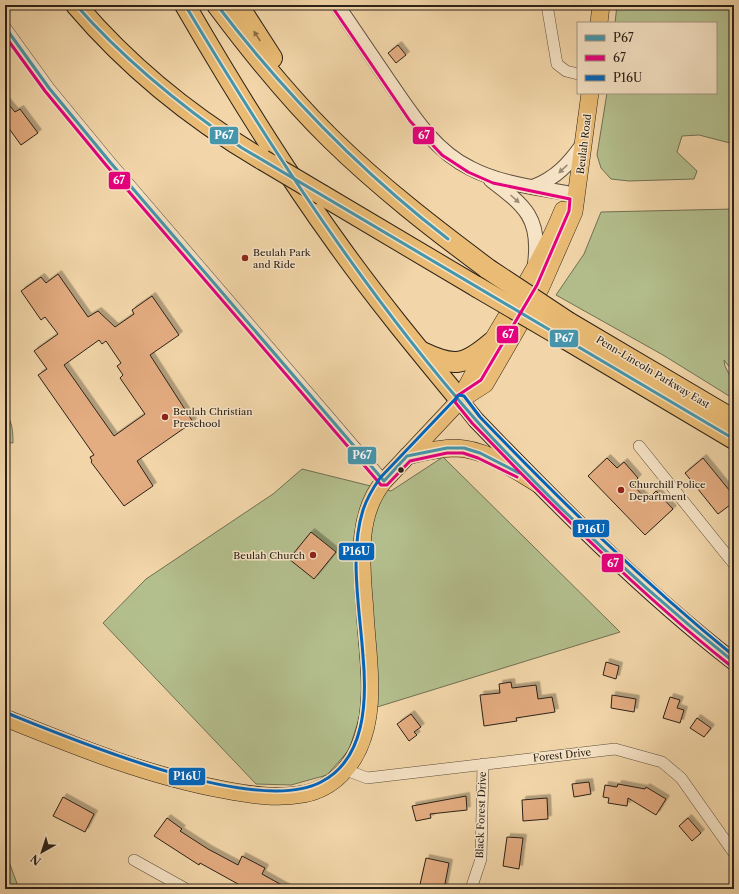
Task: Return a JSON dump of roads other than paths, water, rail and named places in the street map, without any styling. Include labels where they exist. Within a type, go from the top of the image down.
[{"type":"highway","name":"Penn-Lincoln Parkway East","points":[[76,5],[134,65],[170,95],[223,135],[477,287],[563,329],[734,420]]},
{"type":"highway","points":[[175,5],[231,84],[313,210],[376,296],[418,350],[460,400]]},
{"type":"highway","points":[[185,5],[231,84]]},
{"type":"highway","name":"Penn-Lincoln Parkway East","points":[[216,5],[268,71],[308,116],[387,190],[563,329],[734,439]]},
{"type":"highway","points":[[238,5],[308,116]]},
{"type":"highway","points":[[418,350],[445,361],[459,363],[471,359],[492,342]]},
{"type":"main road","points":[[599,22],[601,5]]},
{"type":"main road","name":"Beulah Road","points":[[5,718],[144,771],[176,780],[248,794],[288,796],[306,794],[320,788],[346,770],[363,737],[368,715],[370,682],[362,571],[363,539],[369,506],[376,492],[384,481],[460,400],[485,384],[541,287],[574,212],[590,94]]},
{"type":"main road","name":"Beulah Road","points":[[460,400],[471,376],[535,266],[556,226],[563,208],[576,195]]},
{"type":"main road","points":[[460,400],[476,420],[538,484],[630,574],[688,625],[734,662]]},
{"type":"main road","points":[[407,456],[447,448],[472,450],[500,462],[538,484]]},
{"type":"street","points":[[337,5],[424,131],[434,142],[458,161],[484,174],[533,187],[576,195]]},
{"type":"street","points":[[547,5],[557,64],[566,71],[577,74]]},
{"type":"street","points":[[5,27],[49,88],[106,157],[384,481]]},
{"type":"street","points":[[533,187],[551,179],[562,170],[584,142]]},
{"type":"street","points":[[484,174],[518,202],[531,220],[537,243],[535,266]]},
{"type":"street","points":[[639,446],[734,564]]},
{"type":"street","name":"Forest Drive","points":[[346,770],[367,778],[615,749],[662,762],[681,778],[734,853]]},
{"type":"street","name":"Black Forest Drive","points":[[471,889],[481,859],[483,764]]},
{"type":"street","points":[[134,860],[186,889]]},
{"type":"place","name":"Beulah Park and Ride","points":[[245,258]]},
{"type":"place","name":"Beulah Christian Preschool","points":[[165,417]]},
{"type":"place","name":"Churchill Police Department","points":[[621,490]]},
{"type":"place","name":"Beulah Church","points":[[313,555]]}]
